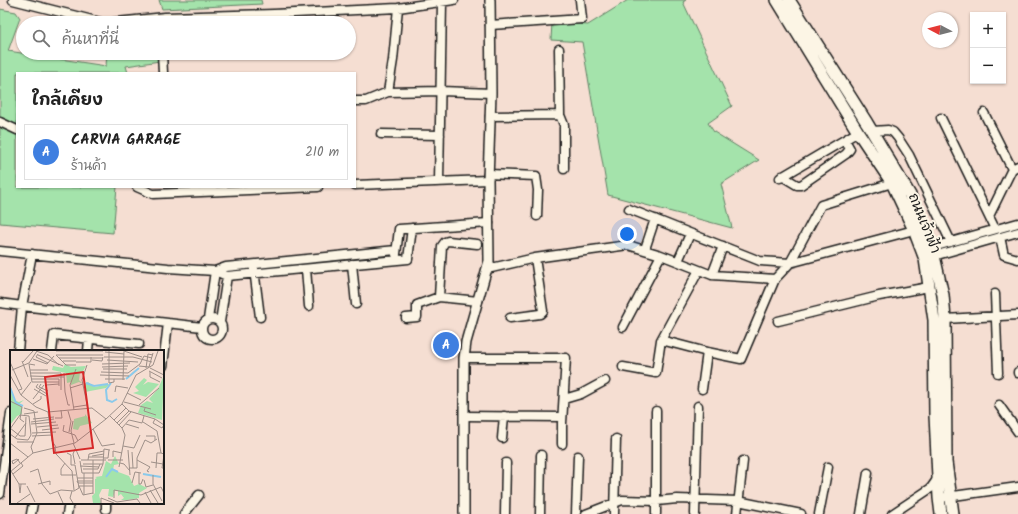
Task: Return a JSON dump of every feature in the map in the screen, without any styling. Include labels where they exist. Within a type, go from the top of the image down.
[{"type":"main road","name":"ถนนเจ้าฟ้า","points":[[777,0],[858,132],[892,183],[914,230],[928,253],[929,288],[934,320],[935,415],[938,478],[953,514]]},
{"type":"main road","name":"ถนนเจ้าฟ้า","points":[[790,0],[910,195],[943,295],[945,319],[946,462],[945,497],[942,514]]},
{"type":"street","points":[[12,0],[77,16]]},
{"type":"street","points":[[238,16],[398,8],[454,0]]},
{"type":"street","points":[[464,514],[464,358],[466,342],[488,269],[489,261],[488,177],[491,93],[490,0]]},
{"type":"street","points":[[490,25],[582,19],[580,0]]},
{"type":"street","points":[[439,182],[442,91],[442,2]]},
{"type":"street","points":[[388,92],[398,8]]},
{"type":"street","points":[[559,49],[560,116],[564,125],[564,170]]},
{"type":"street","points":[[162,60],[163,72]]},
{"type":"street","points":[[356,101],[366,101],[388,92],[442,91],[491,93]]},
{"type":"street","points":[[984,113],[1015,168],[989,216]]},
{"type":"street","points":[[490,116],[560,116]]},
{"type":"street","points":[[941,118],[995,229]]},
{"type":"street","points":[[0,122],[16,130]]},
{"type":"street","points":[[872,131],[888,130],[893,132],[898,138],[909,155],[951,242]]},
{"type":"street","points":[[845,140],[850,149],[846,154],[801,185],[781,177],[858,132]]},
{"type":"street","points":[[381,134],[440,135]]},
{"type":"street","points":[[356,185],[439,182],[488,177],[536,176],[538,190],[537,216]]},
{"type":"street","points":[[661,340],[741,359],[775,279],[790,263],[821,205],[892,183]]},
{"type":"street","points":[[139,188],[153,194],[186,190],[274,188]]},
{"type":"street","points":[[629,209],[760,261],[790,263],[914,230]]},
{"type":"street","points":[[645,249],[655,219]]},
{"type":"street","points":[[928,253],[951,242],[1018,222]]},
{"type":"street","points":[[395,260],[399,229],[488,223]]},
{"type":"street","points":[[0,251],[168,268],[215,271],[227,276],[408,259],[412,228]]},
{"type":"street","points":[[928,253],[1000,238],[1018,232]]},
{"type":"street","points":[[678,261],[690,234]]},
{"type":"street","points":[[1000,238],[1004,255],[1018,259]]},
{"type":"street","points":[[438,297],[442,246],[448,241],[477,244]]},
{"type":"street","points":[[488,269],[535,258],[628,245],[645,249],[712,275],[775,279]]},
{"type":"street","points":[[712,275],[723,246]]},
{"type":"street","points":[[215,271],[226,267],[396,250]]},
{"type":"street","points":[[18,350],[22,306],[32,254]]},
{"type":"street","points":[[623,327],[661,255]]},
{"type":"street","points":[[510,318],[540,314],[543,311],[535,258]]},
{"type":"street","points":[[352,264],[356,304]]},
{"type":"street","points":[[254,265],[260,317]]},
{"type":"street","points":[[306,268],[309,306]]},
{"type":"street","points":[[623,367],[656,373],[661,340],[699,270]]},
{"type":"street","points":[[208,319],[215,271]]},
{"type":"street","points":[[220,322],[215,318],[208,319],[203,323],[202,332],[206,337],[216,338],[222,331],[220,322],[227,276]]},
{"type":"street","points":[[778,321],[879,296],[929,288]]},
{"type":"street","points":[[994,294],[998,373]]},
{"type":"street","points":[[406,318],[417,317],[417,305],[438,297],[478,301]]},
{"type":"street","points":[[0,302],[22,306],[202,327]]},
{"type":"street","points":[[945,319],[1018,315]]},
{"type":"street","points":[[164,357],[168,323]]},
{"type":"street","points":[[52,350],[54,335],[89,339],[122,347],[139,344]]},
{"type":"street","points":[[88,350],[89,339]]},
{"type":"street","points":[[702,389],[707,352]]},
{"type":"street","points":[[464,358],[566,358],[562,417],[562,444]]},
{"type":"street","points":[[564,399],[581,394],[605,381]]},
{"type":"street","points":[[999,405],[1018,432]]},
{"type":"street","points":[[695,514],[698,406]]},
{"type":"street","points":[[656,411],[656,514]]},
{"type":"street","points":[[464,416],[562,417]]},
{"type":"street","points":[[502,438],[504,416]]},
{"type":"street","points":[[0,494],[7,470],[10,431]]},
{"type":"street","points":[[614,514],[616,439]]},
{"type":"street","points":[[540,514],[541,455]]},
{"type":"street","points":[[576,514],[578,456]]},
{"type":"street","points":[[737,514],[743,461]]},
{"type":"street","points":[[505,514],[506,462]]},
{"type":"street","points":[[819,514],[828,467]]},
{"type":"street","points":[[861,514],[868,473]]},
{"type":"street","points":[[892,514],[932,488],[938,478]]},
{"type":"street","points":[[945,497],[1018,488]]},
{"type":"street","points":[[184,514],[199,495]]},
{"type":"street","points":[[586,514],[622,500],[657,502],[677,499],[695,501],[738,501],[784,512],[800,514]]},
{"type":"street","points":[[31,514],[33,504]]},
{"type":"street","points":[[67,514],[69,504]]},
{"type":"green space","points":[[159,0],[261,0],[262,4],[162,9]]},
{"type":"green space","points":[[628,0],[686,0],[683,2],[732,106],[708,123],[714,132],[759,160],[721,184],[732,228],[608,195],[582,42],[551,40],[552,22],[588,25]]},
{"type":"green space","points":[[0,9],[16,12],[19,16],[16,16],[16,29],[8,51],[16,52],[16,60],[67,60],[106,66],[106,60],[160,60],[126,66],[128,72],[16,72],[16,188],[117,188],[113,233],[0,223]]},
{"type":"place","name":"CARVIA GARAGE","points":[[446,345]]}]
